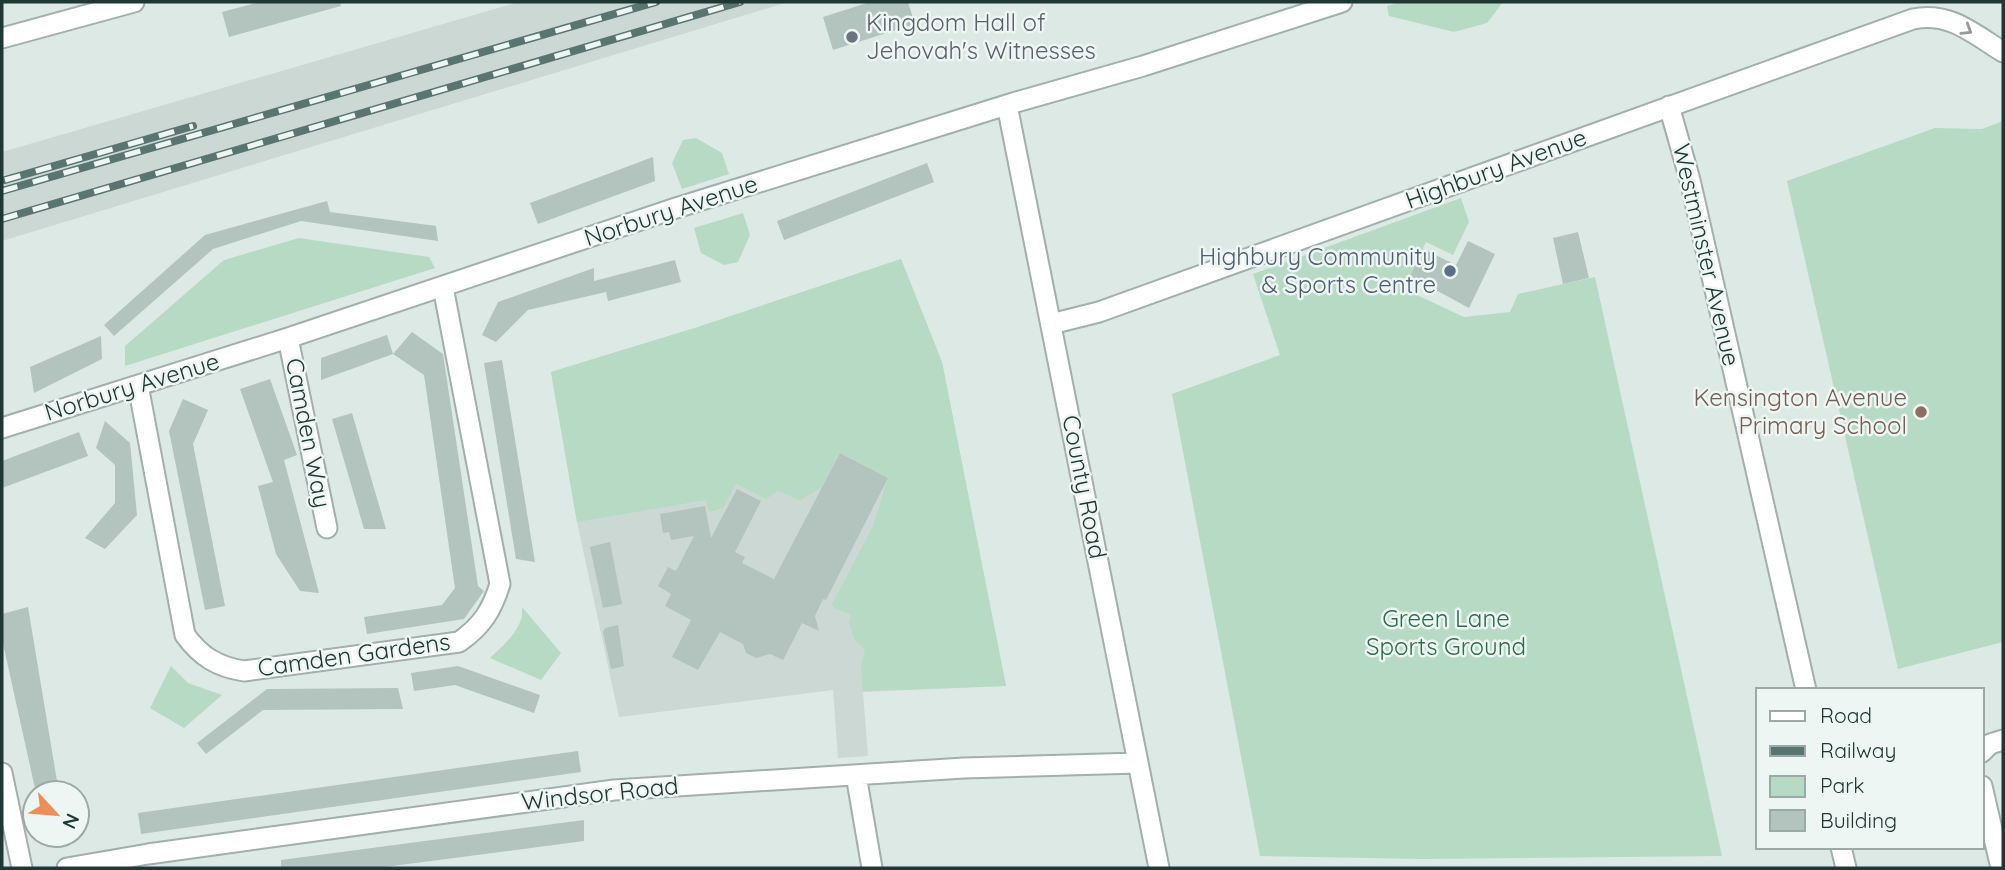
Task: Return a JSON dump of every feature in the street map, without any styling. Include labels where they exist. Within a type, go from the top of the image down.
[{"type":"street","points":[[2,38],[134,2]]},
{"type":"street","name":"Norbury Avenue","points":[[2,428],[288,338],[676,208],[1007,105],[1143,66],[1342,2]]},
{"type":"street","points":[[1928,9],[2003,52]]},
{"type":"street","name":"Highbury Avenue","points":[[1051,324],[1099,312],[1669,106],[1928,9]]},
{"type":"street","name":"County Road","points":[[1007,105],[1159,868]]},
{"type":"street","name":"Westminster Avenue","points":[[1669,106],[1697,206],[1806,688]]},
{"type":"street","name":"Camden Gardens","points":[[138,385],[185,635],[208,659],[225,668],[244,671],[459,642],[478,629],[493,606],[500,584],[443,287]]},
{"type":"street","name":"Camden Way","points":[[288,338],[327,528]]},
{"type":"street","points":[[1984,750],[1990,744],[2003,740]]},
{"type":"street","name":"Windsor Road","points":[[67,868],[148,854],[614,790],[964,768],[1138,763]]},
{"type":"street","points":[[2,773],[5,809],[23,868]]},
{"type":"street","points":[[856,775],[872,868]]},
{"type":"street","points":[[1984,795],[2001,868]]},
{"type":"street","points":[[1841,849],[1846,868]]},
{"type":"shaded area","points":[[519,2],[788,2],[2,241],[2,152]]},
{"type":"shaded area","points":[[901,259],[942,362],[1006,686],[863,692],[868,756],[838,758],[833,690],[619,717],[577,522],[551,372],[698,327]]},
{"type":"green space","points":[[1400,2],[1503,2],[1487,23],[1454,32],[1389,16],[1387,6]]},
{"type":"green space","name":"Kensington Avenue Primary School","points":[[2003,121],[2003,642],[1898,669],[1787,181],[1935,128],[1982,129]]},
{"type":"green space","points":[[696,138],[722,153],[729,174],[682,189],[672,163],[683,140]]},
{"type":"green space","name":"Green Lane Sports Ground","points":[[1461,198],[1469,222],[1453,255],[1426,242],[1404,289],[1464,317],[1510,312],[1518,294],[1595,277],[1722,856],[1422,859],[1260,856],[1172,394],[1280,355],[1253,274]]},
{"type":"green space","points":[[743,213],[750,235],[738,262],[724,265],[701,253],[694,228]]},
{"type":"green space","points":[[299,238],[429,257],[435,268],[125,366],[125,346],[224,260]]},
{"type":"green space","points":[[901,259],[942,362],[1006,686],[863,691],[861,667],[865,650],[854,639],[849,622],[851,615],[831,606],[873,526],[888,478],[840,452],[822,487],[800,500],[778,491],[766,499],[736,484],[723,508],[709,512],[706,500],[577,522],[551,372],[698,327]]},
{"type":"green space","points":[[522,607],[561,653],[541,680],[490,658],[517,628]]},
{"type":"green space","points":[[171,666],[188,683],[222,695],[184,728],[150,708]]},
{"type":"building","points":[[260,2],[340,2],[341,6],[229,37],[222,12]]},
{"type":"building","name":"Kingdom Hall of Jehovah's Witnesses","points":[[870,2],[908,2],[915,24],[833,50],[823,17]]},
{"type":"building","points":[[653,157],[655,181],[538,224],[530,203]]},
{"type":"building","points":[[927,163],[934,182],[784,240],[777,221]]},
{"type":"building","points":[[327,201],[330,212],[436,226],[438,241],[301,221],[213,249],[114,336],[104,325],[205,235]]},
{"type":"building","points":[[1578,232],[1589,278],[1563,284],[1553,238]]},
{"type":"building","name":"Highbury Community & Sports Centre","points":[[1468,241],[1495,254],[1469,308],[1410,276],[1423,249],[1456,265]]},
{"type":"building","points":[[675,260],[681,282],[608,301],[606,292],[528,310],[496,342],[482,335],[498,302],[594,268],[594,281]]},
{"type":"building","points":[[412,332],[443,354],[478,586],[484,591],[464,619],[367,634],[364,617],[442,605],[455,588],[424,375],[393,354]]},
{"type":"building","points":[[387,335],[393,354],[321,380],[321,358]]},
{"type":"building","points":[[101,336],[102,359],[34,393],[30,367]]},
{"type":"building","points":[[502,360],[535,562],[516,559],[484,363]]},
{"type":"building","points":[[270,379],[297,455],[284,460],[319,593],[300,591],[276,554],[258,486],[273,482],[240,389]]},
{"type":"building","points":[[183,399],[208,410],[193,444],[225,606],[205,610],[169,431]]},
{"type":"building","points":[[352,413],[386,529],[364,529],[332,419]]},
{"type":"building","points":[[105,421],[130,443],[137,515],[105,549],[85,538],[115,503],[115,465],[96,448]]},
{"type":"building","points":[[79,432],[88,456],[2,488],[2,461]]},
{"type":"building","points":[[840,453],[888,478],[826,600],[823,599],[815,616],[819,631],[802,623],[783,660],[770,654],[756,658],[746,653],[743,644],[720,632],[698,670],[672,657],[691,620],[665,606],[671,594],[658,586],[668,567],[676,571],[694,536],[671,540],[669,532],[663,533],[660,514],[705,506],[711,538],[737,489],[761,501],[735,552],[745,557],[742,563],[774,579]]},
{"type":"building","points":[[610,542],[622,604],[603,608],[590,547]]},
{"type":"building","points":[[28,607],[57,779],[33,779],[2,639],[2,614]]},
{"type":"building","points":[[618,625],[624,666],[611,669],[603,632],[605,628]]},
{"type":"building","points":[[458,666],[540,695],[534,713],[455,685],[414,691],[411,673]]},
{"type":"building","points":[[398,688],[403,709],[263,710],[206,754],[197,743],[267,689]]},
{"type":"building","points":[[578,751],[581,772],[141,834],[138,813]]},
{"type":"building","points":[[584,820],[584,841],[377,868],[281,868],[281,860]]},
{"type":"railway","points":[[2,191],[656,2]]},
{"type":"railway","points":[[2,219],[740,2]]},
{"type":"railway","points":[[5,180],[193,126]]},
{"type":"place","name":"Kingdom Hall of Jehovah's Witnesses","points":[[852,37]]},
{"type":"place","name":"Highbury Community & Sports Centre","points":[[1450,271]]},
{"type":"place","name":"Kensington Avenue Primary School","points":[[1921,412]]}]
